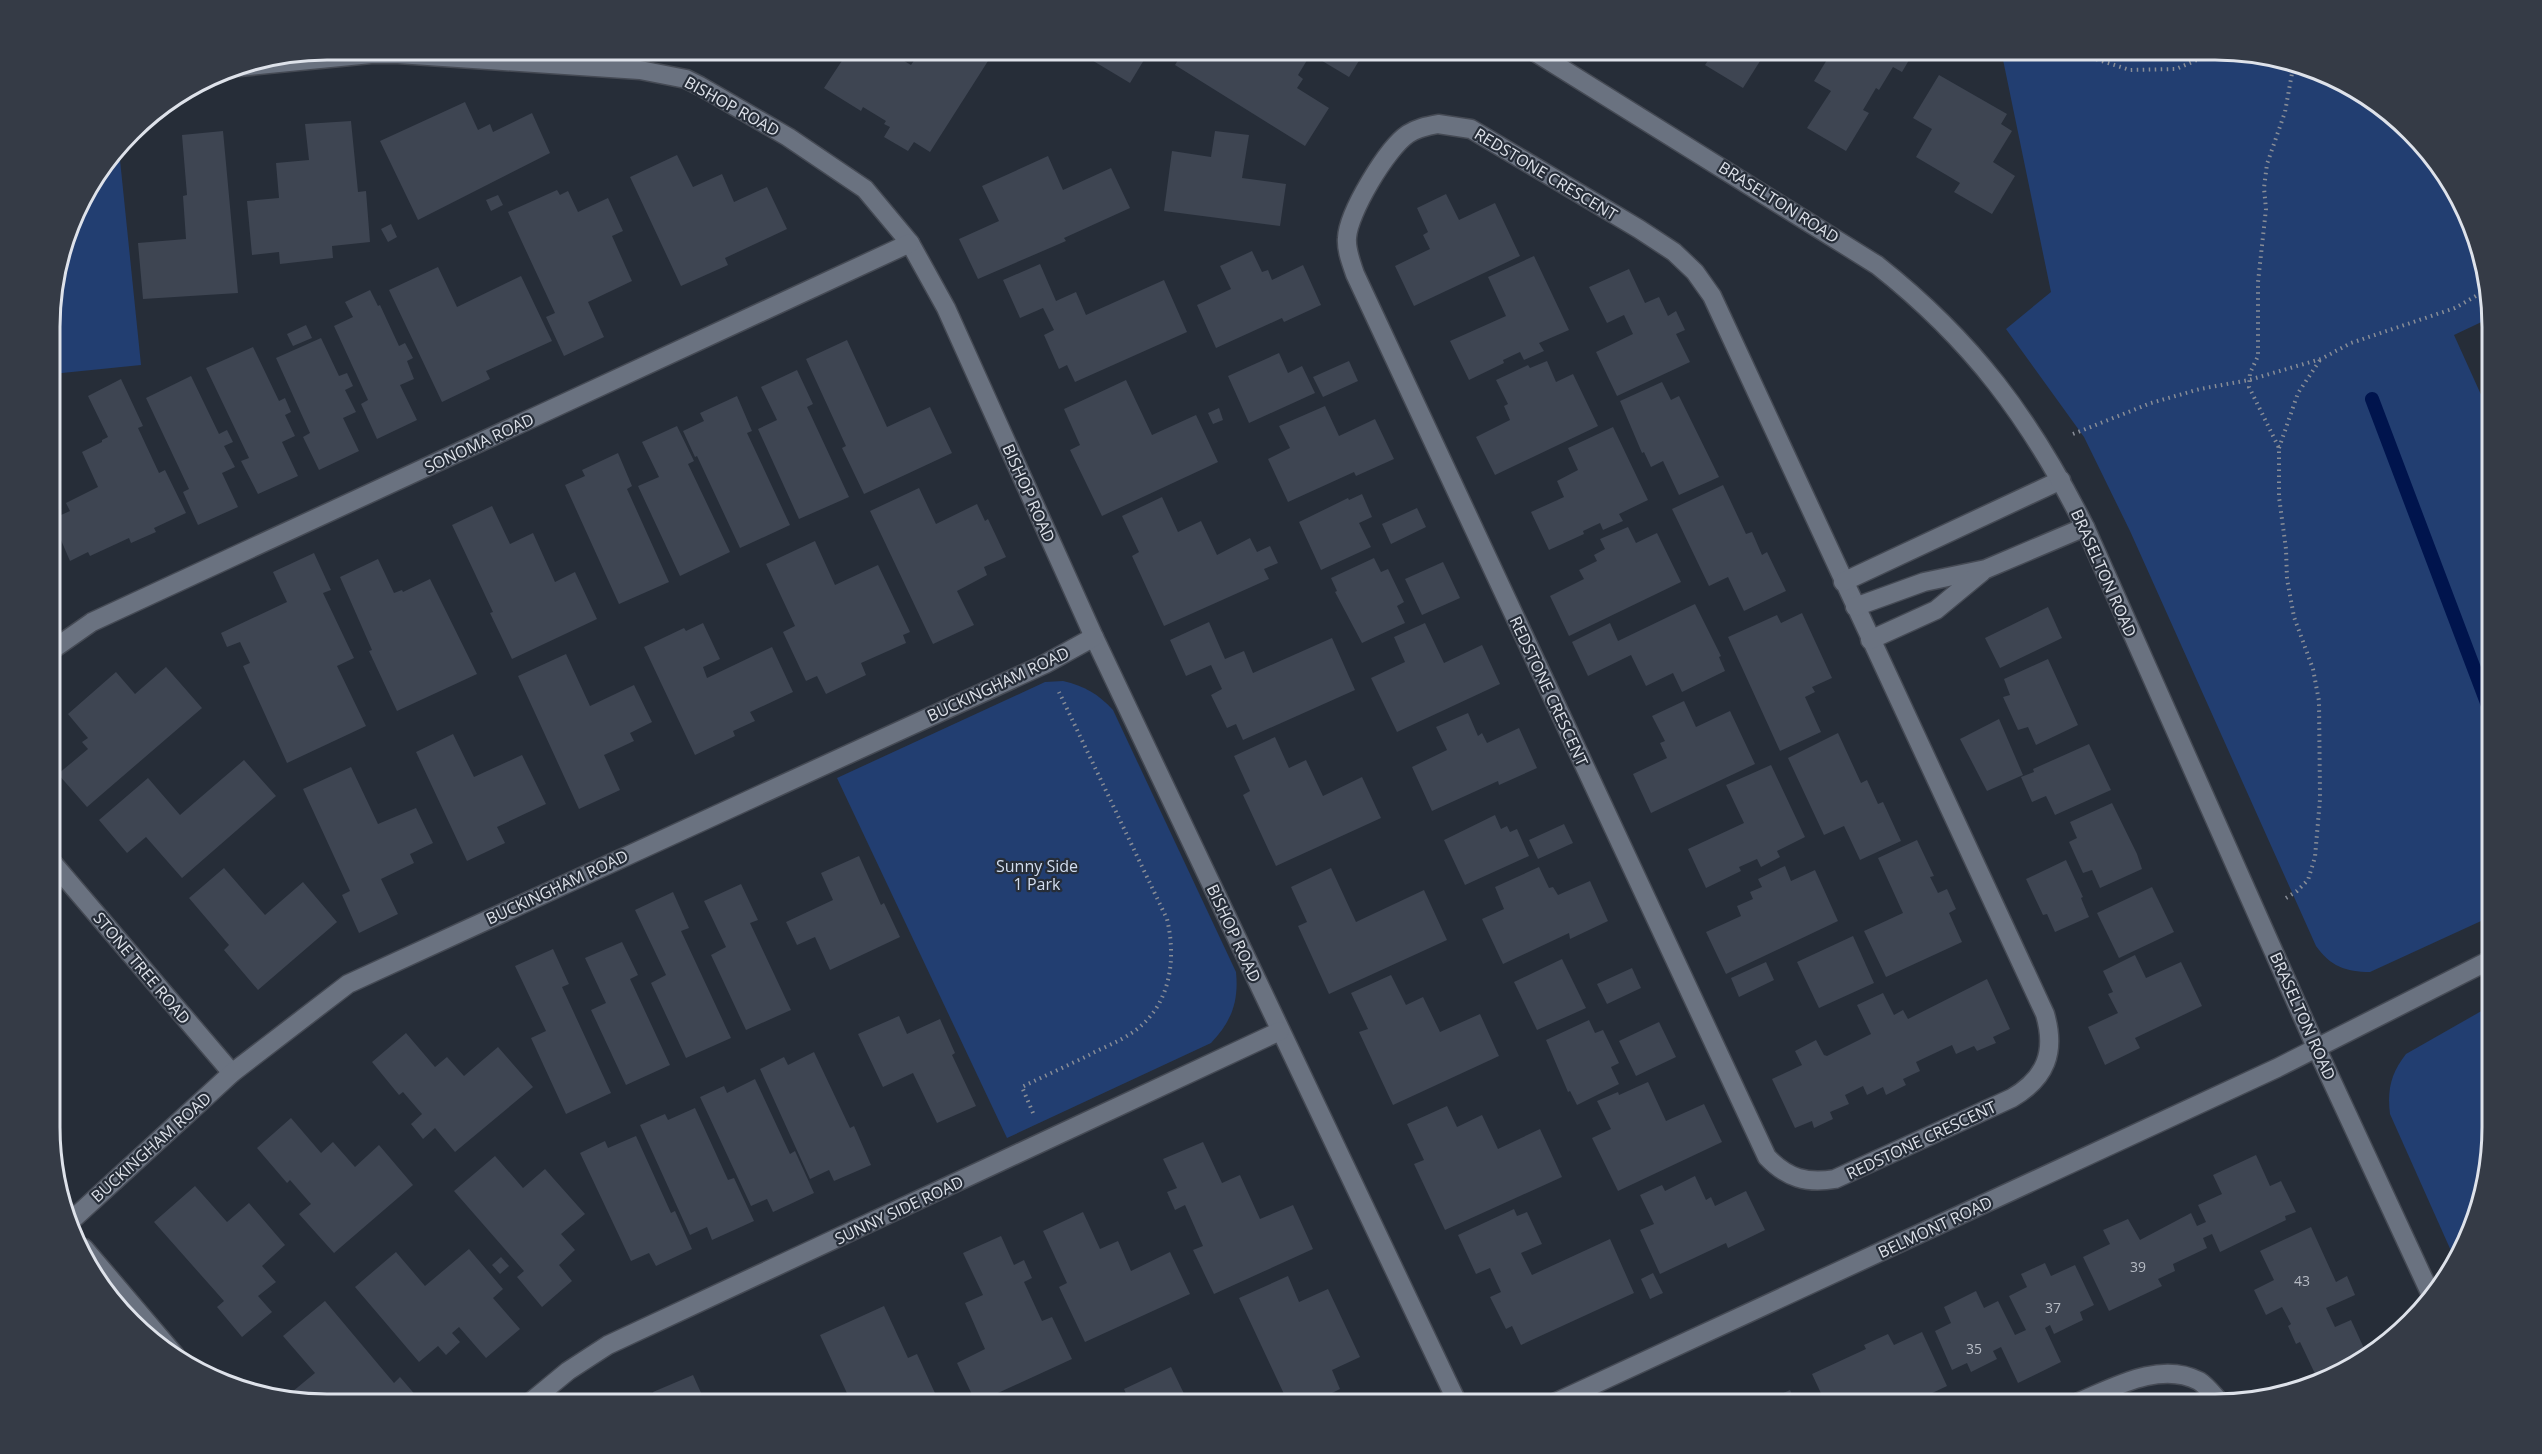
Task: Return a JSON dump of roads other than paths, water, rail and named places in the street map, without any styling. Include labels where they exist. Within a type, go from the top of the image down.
[{"type":"street","name":"BISHOP ROAD","points":[[489,60],[640,70],[686,79],[788,137],[850,177],[873,196],[910,243],[946,308],[1094,637],[1453,1394]]},
{"type":"street","name":"BRASELTON ROAD","points":[[1548,60],[1845,243],[1910,291],[1974,354],[2028,425],[2061,480],[2085,527],[2316,1047],[2428,1288]]},
{"type":"street","name":"REDSTONE CRESCENT","points":[[1438,124],[1471,129],[1674,252],[1695,272],[1712,296],[1855,607],[2045,1014],[2050,1031],[2050,1048],[2046,1063],[2038,1078],[2026,1090],[2012,1098],[1856,1171],[1835,1179],[1805,1180],[1790,1176],[1777,1167],[1767,1157],[1757,1138],[1355,274],[1346,239],[1349,223],[1354,208],[1394,146],[1406,135],[1419,128],[1438,124]]},
{"type":"street","name":"SONOMA ROAD","points":[[60,644],[92,622],[910,243]]},
{"type":"street","points":[[1843,582],[2061,480]]},
{"type":"street","points":[[1855,607],[1924,582],[1986,569],[2085,527]]},
{"type":"street","points":[[1870,640],[1936,610],[1986,569]]},
{"type":"street","name":"BUCKINGHAM ROAD","points":[[75,1217],[231,1074],[348,984],[1045,664],[1094,637]]},
{"type":"street","name":"STONE TREE ROAD","points":[[60,871],[231,1074]]},
{"type":"street","name":"BELMONT ROAD","points":[[1574,1394],[2266,1073],[2482,964]]},
{"type":"street","name":"SUNNY SIDE ROAD","points":[[540,1394],[568,1371],[608,1345],[1280,1031]]},
{"type":"street","points":[[99,1266],[155,1331]]},
{"type":"street","points":[[2099,1394],[2144,1376],[2173,1374],[2199,1381],[2212,1394]]},
{"type":"waterway","points":[[2372,399],[2482,690]]},
{"type":"park label","name":"Sunny Side 1 Park","points":[[1037,875]]}]
